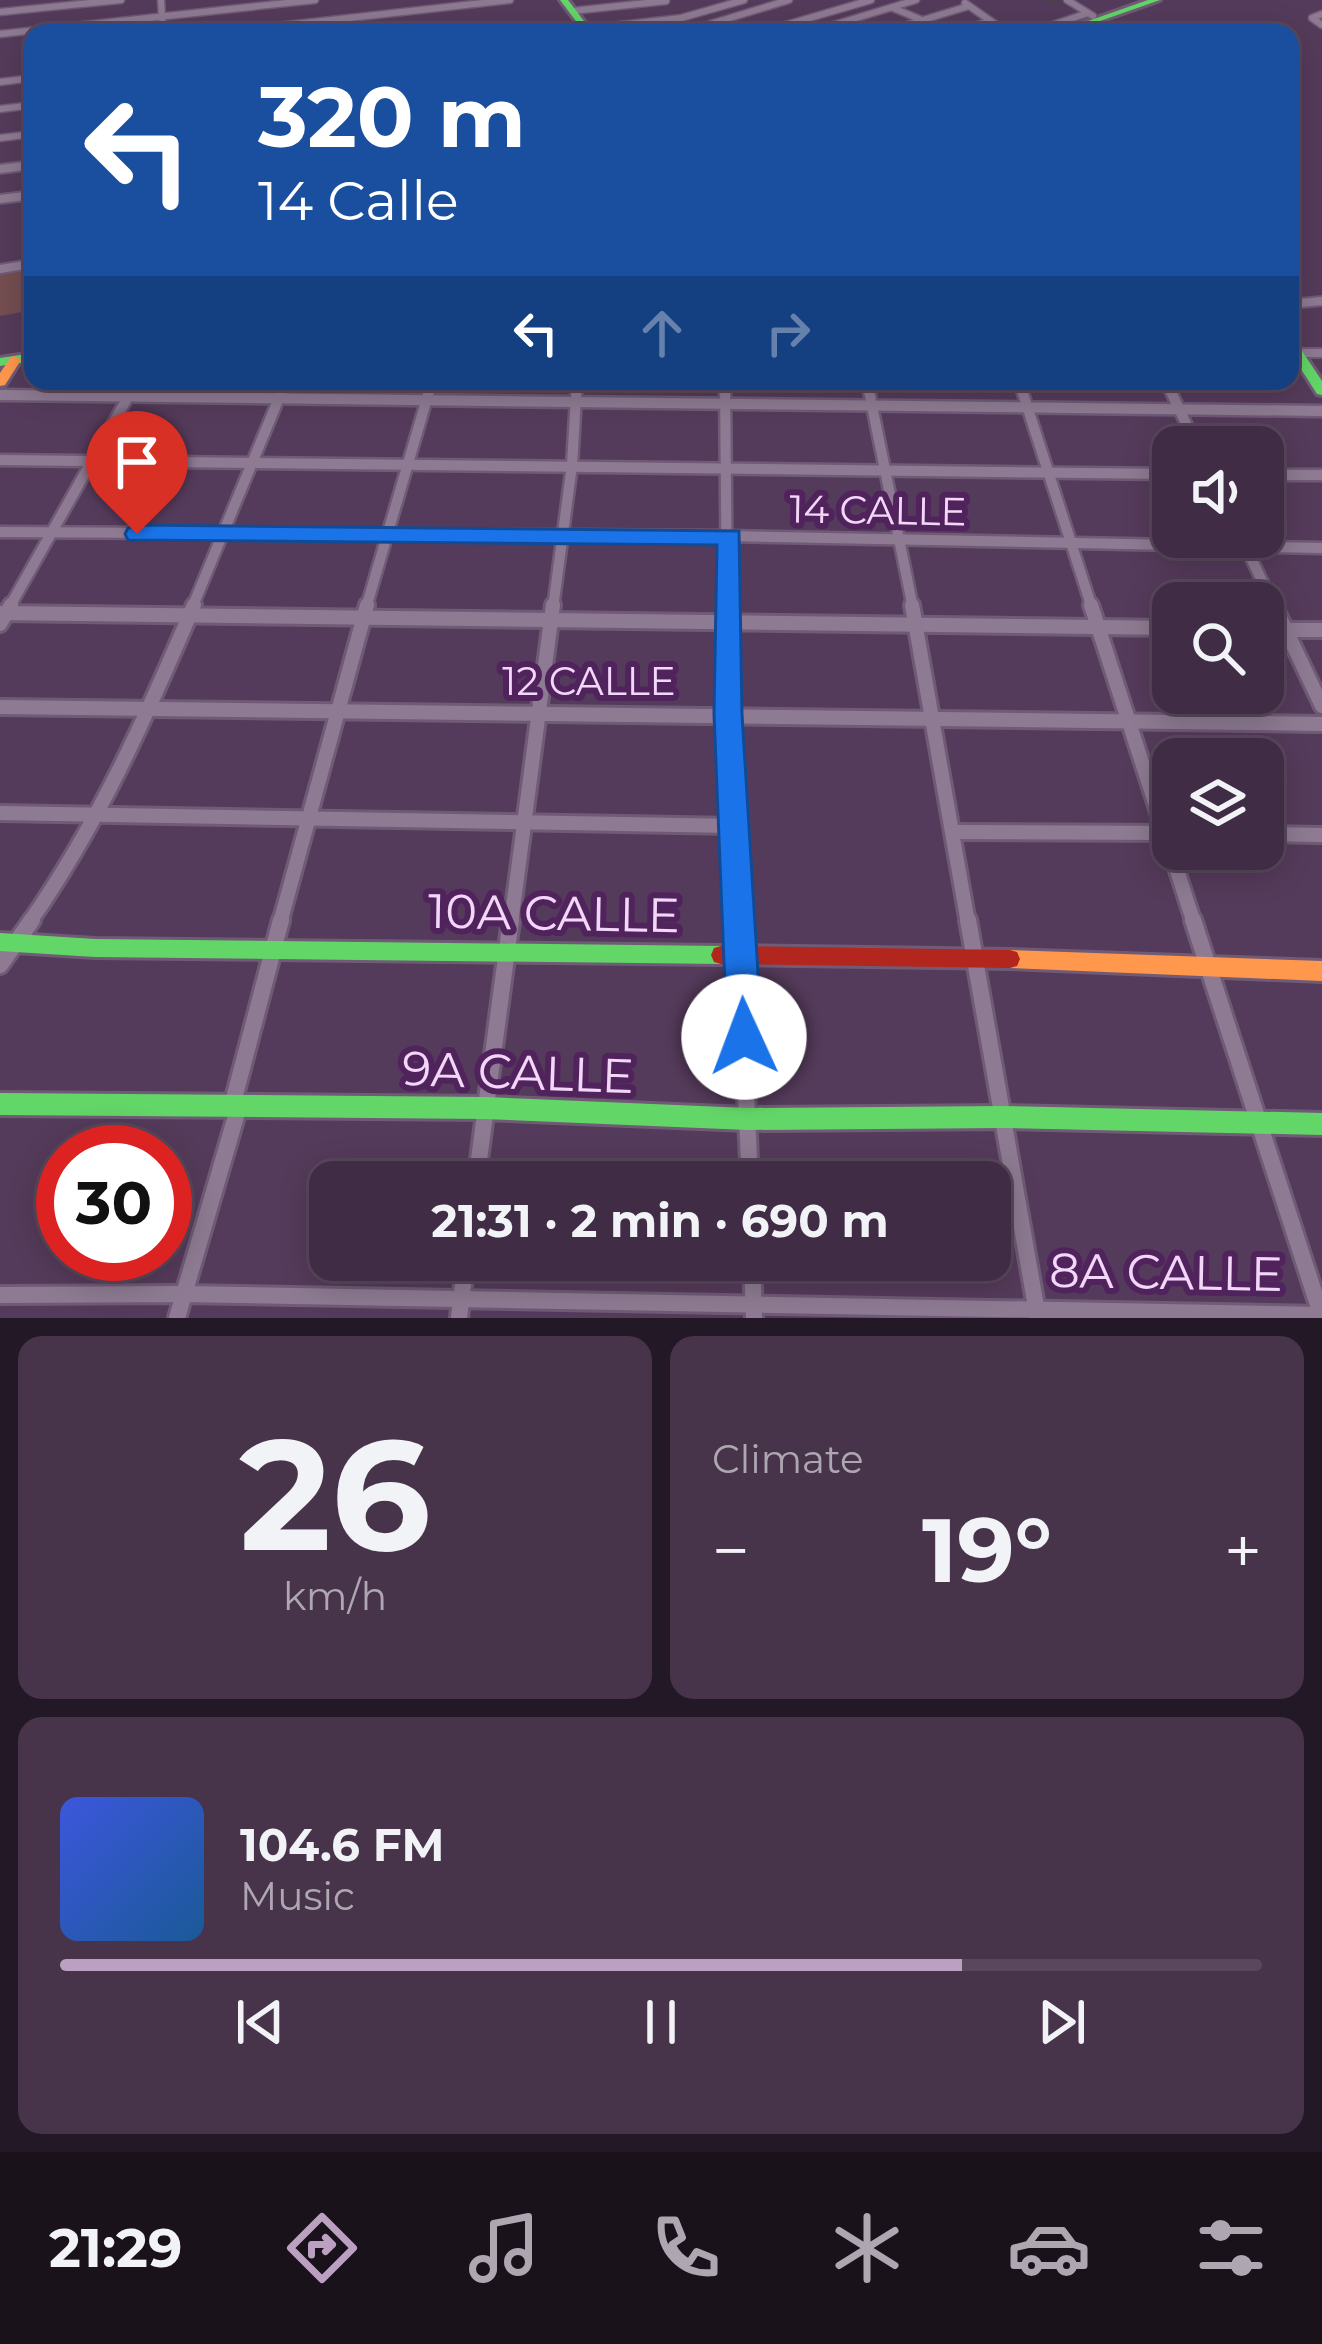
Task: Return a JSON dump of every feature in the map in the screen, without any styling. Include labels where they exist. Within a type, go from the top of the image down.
[{"type":"street","points":[[0,13],[121,0]]},
{"type":"street","points":[[161,0],[162,24]]},
{"type":"street","points":[[103,24],[315,0]]},
{"type":"street","points":[[361,0],[367,16]]},
{"type":"street","points":[[310,24],[510,0]]},
{"type":"street","points":[[568,5],[666,0],[687,24]]},
{"type":"street","points":[[638,24],[682,18],[716,3],[744,0]]},
{"type":"street","points":[[789,24],[871,0]]},
{"type":"street","points":[[710,24],[786,1],[835,24],[916,0]]},
{"type":"street","points":[[1067,0],[1094,16]]},
{"type":"street","points":[[1075,24],[1144,0]]},
{"type":"street","points":[[1063,24],[1156,0]]},
{"type":"street","points":[[909,24],[965,3],[994,24]]},
{"type":"street","points":[[891,8],[932,24]]},
{"type":"street","points":[[1322,14],[1312,18],[1322,25]]},
{"type":"street","points":[[981,24],[990,21]]},
{"type":"street","points":[[1299,360],[1322,391]]},
{"type":"street","points":[[0,382],[16,363]]},
{"type":"street","points":[[2,616],[132,390]]},
{"type":"street","points":[[0,965],[9,942],[100,812],[282,390]]},
{"type":"street","points":[[177,1318],[335,713],[430,390]]},
{"type":"street","points":[[479,1161],[503,951],[572,465],[577,390]]},
{"type":"street","points":[[725,390],[728,714],[749,1161]]},
{"type":"street","points":[[869,390],[901,541],[1038,1312]]},
{"type":"street","points":[[1023,390],[1152,782]]},
{"type":"street","points":[[1170,390],[1187,426]]},
{"type":"street","points":[[0,395],[1322,411]]},
{"type":"street","points":[[0,460],[1152,473]]},
{"type":"street","points":[[1284,475],[1322,475]]},
{"type":"street","name":"14 CALLE","points":[[0,532],[1152,544]]},
{"type":"street","name":"14 CALLE","points":[[1284,545],[1322,548]]},
{"type":"street","points":[[1251,558],[1322,706]]},
{"type":"street","points":[[2,616],[1152,628]]},
{"type":"street","points":[[1285,630],[1322,630]]},
{"type":"street","name":"12 CALLE","points":[[0,707],[1322,724]]},
{"type":"street","points":[[0,813],[736,826]]},
{"type":"street","points":[[953,832],[1152,833]]},
{"type":"street","points":[[1284,834],[1322,835]]},
{"type":"street","points":[[1182,870],[1322,1316]]},
{"type":"street","name":"10A CALLE","points":[[9,942],[94,948],[977,958],[1213,970],[1322,970]]},
{"type":"street","name":"9A CALLE","points":[[0,1104],[485,1108],[748,1119],[1002,1117],[1322,1124]]},
{"type":"street","name":"8A CALLE","points":[[0,1295],[183,1294],[460,1309],[1322,1316]]},
{"type":"shaded area","points":[[24,270],[24,312],[0,316],[0,274]]},
{"type":"traffic: fast","points":[[564,0],[582,24]]},
{"type":"traffic: fast","points":[[1085,24],[1156,0]]},
{"type":"traffic: fast","points":[[1299,356],[1322,391]]},
{"type":"traffic: fast","points":[[0,362],[24,358]]},
{"type":"traffic: fast","points":[[0,942],[95,948],[721,955]]},
{"type":"traffic: fast","points":[[0,1104],[485,1108],[748,1119],[1002,1117],[1322,1124]]},
{"type":"traffic: slow","points":[[0,382],[15,360]]},
{"type":"traffic: slow","points":[[1010,959],[1322,971]]},
{"type":"traffic: jam","points":[[721,955],[1010,959]]},
{"type":"route","points":[[137,534],[730,536],[728,714],[744,1037]]}]
